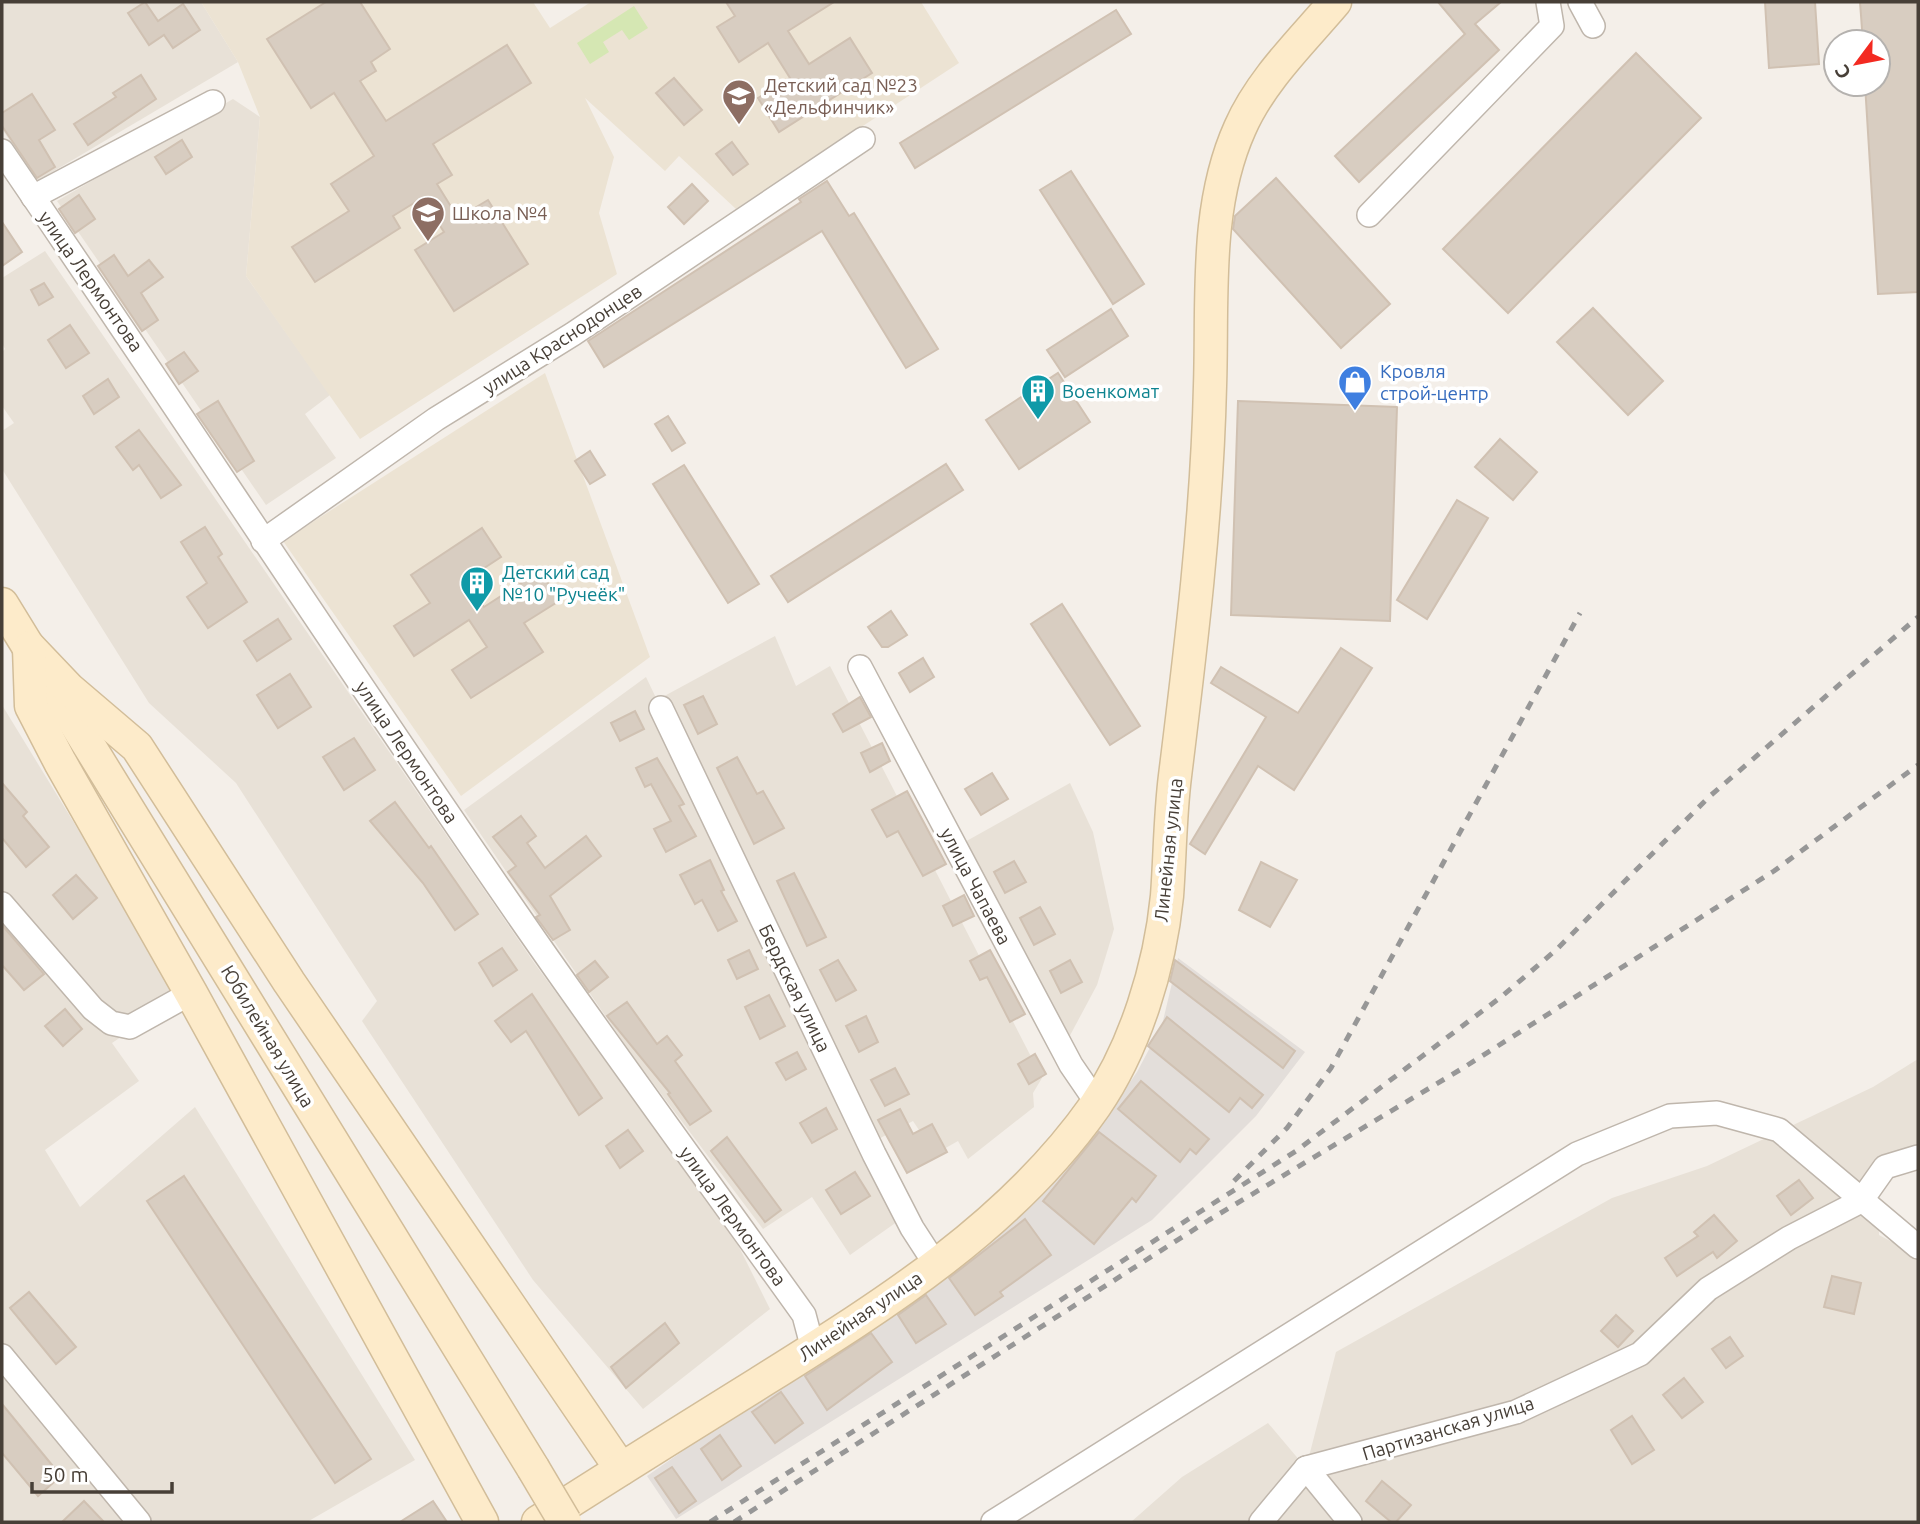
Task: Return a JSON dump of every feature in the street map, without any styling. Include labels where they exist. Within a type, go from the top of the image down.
[{"type":"main road","name":"Линейная улица","points":[[538,1522],[813,1349],[983,1230],[1060,1152],[1097,1103],[1123,1058],[1144,1000],[1167,901],[1171,806],[1189,668],[1208,447],[1211,276],[1216,217],[1224,178],[1241,126],[1256,100],[1335,2]]},
{"type":"main road","name":"Юбилейная улица","points":[[2,604],[565,1522]]},
{"type":"main road","points":[[29,647],[31,706],[482,1522]]},
{"type":"main road","points":[[29,647],[69,689],[136,747],[289,982],[621,1469]]},
{"type":"street","points":[[1369,215],[1552,26],[1548,2]]},
{"type":"street","points":[[1580,2],[1593,26]]},
{"type":"street","points":[[33,197],[212,102]]},
{"type":"street","name":"улица Краснодонцев","points":[[262,541],[436,419],[573,334],[863,139]]},
{"type":"street","name":"улица Лермонтова","points":[[2,151],[124,328],[262,541],[532,936],[804,1315],[813,1349]]},
{"type":"street","name":"улица Чапаева","points":[[860,667],[1071,1065],[1097,1103]]},
{"type":"street","name":"Бердская улица","points":[[661,708],[874,1154],[912,1228],[936,1265]]},
{"type":"street","points":[[2,904],[93,1009],[111,1023],[130,1027],[191,993]]},
{"type":"street","points":[[993,1522],[1577,1154],[1670,1116],[1717,1113],[1779,1130],[1918,1247]]},
{"type":"street","name":"Партизанская улица","points":[[1306,1468],[1517,1412],[1640,1354],[1707,1289],[1789,1238],[1861,1201],[1885,1167],[1918,1157]]},
{"type":"street","points":[[2,1356],[139,1522]]},
{"type":"street","points":[[1261,1522],[1306,1468],[1350,1522]]},
{"type":"shaded area","points":[[2,2],[201,2],[238,62],[37,181],[2,129]]},
{"type":"shaded area","name":"Школа №4","points":[[201,2],[533,2],[550,28],[591,2],[921,2],[959,63],[736,209],[679,156],[665,171],[585,98],[614,157],[599,213],[617,274],[360,439],[246,276],[260,117],[238,62]]},
{"type":"shaded area","points":[[233,99],[260,117],[246,276],[330,395],[305,414],[336,458],[266,505],[57,201]]},
{"type":"shaded area","points":[[45,251],[535,964],[732,1233],[770,1309],[643,1409],[533,1280],[362,1021],[377,1001],[236,783],[149,703],[2,469],[2,431],[14,423],[2,406],[2,352],[5,349],[2,343],[2,278]]},
{"type":"shaded area","points":[[545,373],[650,657],[461,796],[283,541]]},
{"type":"shaded area","points":[[775,636],[796,686],[830,666],[1042,1078],[1033,1093],[1034,1107],[968,1159],[958,1141],[935,1154],[913,1121],[865,1146],[901,1219],[850,1255],[812,1197],[763,1229],[637,1062],[464,810],[646,677],[657,700]]},
{"type":"shaded area","points":[[2,705],[164,970],[173,1002],[112,1043],[139,1081],[45,1150],[80,1207],[195,1107],[415,1460],[307,1522],[2,1522]]},
{"type":"shaded area","points":[[1070,783],[1093,832],[1114,929],[1097,985],[1059,1056],[954,848]]},
{"type":"shaded area","points":[[1178,958],[1305,1052],[1256,1116],[1152,1220],[676,1519],[647,1476],[880,1313],[1069,1163],[1103,1122],[1137,1072],[1162,1025]]},
{"type":"shaded area","points":[[1918,1059],[1918,1144],[1877,1158],[1879,1235],[1918,1256],[1918,1522],[1131,1522],[1182,1477],[1268,1423],[1306,1468],[1336,1352],[1612,1198],[1707,1166],[1873,1087]]},
{"type":"green space","points":[[634,6],[648,28],[629,40],[622,30],[603,42],[609,52],[590,64],[577,43]]},
{"type":"building","points":[[145,2],[158,21],[183,4],[200,30],[173,48],[164,35],[149,45],[128,13]]},
{"type":"building","points":[[326,2],[360,2],[390,49],[371,62],[376,71],[360,81],[386,121],[507,45],[531,83],[433,144],[452,175],[437,184],[458,218],[488,200],[528,264],[454,311],[415,250],[444,232],[422,198],[393,216],[400,228],[315,282],[292,247],[349,211],[331,184],[374,156],[334,93],[311,108],[267,39]]},
{"type":"building","points":[[726,2],[834,2],[788,31],[809,64],[850,38],[872,73],[779,132],[758,98],[790,78],[768,43],[739,62],[717,27],[735,16]]},
{"type":"building","points":[[1438,2],[1501,2],[1475,24],[1499,50],[1359,182],[1335,156],[1465,34]]},
{"type":"building","points":[[1765,2],[1815,2],[1819,64],[1769,68]]},
{"type":"building","points":[[1860,2],[1918,2],[1918,292],[1878,294],[1866,98],[1892,98],[1892,28],[1862,28]]},
{"type":"building","points":[[1116,10],[1131,34],[915,168],[900,143]]},
{"type":"building","points":[[1636,53],[1701,118],[1508,313],[1443,249]]},
{"type":"building","points":[[141,75],[156,99],[88,145],[74,124],[116,97],[113,93]]},
{"type":"building","points":[[674,78],[702,110],[684,125],[656,93]]},
{"type":"building","points":[[32,94],[55,130],[39,140],[55,167],[37,178],[2,126],[2,113]]},
{"type":"building","points":[[182,140],[192,157],[166,174],[155,157]]},
{"type":"building","points":[[732,142],[748,164],[733,175],[716,154]]},
{"type":"building","points":[[1071,171],[1144,284],[1113,304],[1040,190]]},
{"type":"building","points":[[1276,178],[1390,304],[1341,348],[1233,229],[1235,216]]},
{"type":"building","points":[[827,181],[849,216],[854,213],[938,349],[906,368],[822,231],[604,367],[588,341],[801,202],[799,199]]},
{"type":"building","points":[[692,184],[708,201],[684,224],[668,207]]},
{"type":"building","points":[[79,195],[95,219],[75,233],[59,209]]},
{"type":"building","points":[[2,222],[22,252],[2,266]]},
{"type":"building","points":[[114,255],[128,276],[149,260],[163,277],[141,293],[158,320],[142,331],[98,266]]},
{"type":"building","points":[[44,283],[53,297],[39,305],[31,290]]},
{"type":"building","points":[[1593,308],[1663,381],[1628,415],[1557,342]]},
{"type":"building","points":[[1111,309],[1128,336],[1065,377],[1047,350]]},
{"type":"building","points":[[70,325],[89,353],[66,368],[48,340]]},
{"type":"building","points":[[184,352],[198,371],[179,384],[166,364]]},
{"type":"building","name":"Военкомат","points":[[1058,373],[1090,422],[1019,469],[986,420]]},
{"type":"building","points":[[108,379],[119,397],[94,414],[83,396]]},
{"type":"building","points":[[218,401],[254,461],[237,472],[197,414]]},
{"type":"building","points":[[1238,401],[1397,407],[1390,621],[1231,615]]},
{"type":"building","points":[[668,416],[685,443],[672,451],[655,424]]},
{"type":"building","points":[[139,430],[181,485],[161,498],[139,465],[133,470],[116,447]]},
{"type":"building","points":[[1500,439],[1537,472],[1513,500],[1475,467]]},
{"type":"building","points":[[590,451],[605,475],[590,484],[575,461]]},
{"type":"building","points":[[946,464],[963,490],[788,602],[771,576]]},
{"type":"building","points":[[684,465],[759,584],[728,603],[653,484]]},
{"type":"building","points":[[1457,500],[1488,518],[1427,619],[1397,600]]},
{"type":"building","points":[[205,527],[222,554],[218,557],[247,602],[208,628],[187,597],[207,583],[181,542]]},
{"type":"building","name":"Детский сад №10 \"Ручеёк\"","points":[[482,528],[501,557],[466,580],[484,607],[540,571],[559,601],[524,623],[543,652],[471,698],[452,670],[487,647],[469,620],[414,656],[394,626],[430,603],[411,575]]},
{"type":"building","points":[[1062,604],[1140,726],[1110,745],[1031,624]]},
{"type":"building","points":[[891,611],[907,635],[888,647],[882,647],[868,627]]},
{"type":"building","points":[[278,619],[291,639],[257,661],[244,641]]},
{"type":"building","points":[[1341,648],[1372,668],[1294,790],[1258,766],[1205,854],[1190,844],[1266,717],[1211,683],[1221,667],[1298,713]]},
{"type":"building","points":[[923,658],[934,677],[910,692],[899,673]]},
{"type":"building","points":[[290,674],[311,707],[278,728],[257,695]]},
{"type":"building","points":[[703,696],[717,724],[698,734],[684,705]]},
{"type":"building","points":[[860,697],[871,717],[843,732],[833,714]]},
{"type":"building","points":[[635,711],[644,729],[620,741],[611,723]]},
{"type":"building","points":[[354,738],[375,770],[344,790],[323,757]]},
{"type":"building","points":[[882,743],[890,761],[870,772],[861,753]]},
{"type":"building","points":[[737,757],[757,794],[763,791],[784,828],[754,844],[717,768]]},
{"type":"building","points":[[657,758],[684,804],[679,806],[696,836],[666,852],[654,829],[671,821],[651,784],[645,787],[636,768]]},
{"type":"building","points":[[992,773],[1008,799],[981,815],[965,789]]},
{"type":"building","points":[[2,783],[27,812],[23,816],[49,847],[26,867],[2,838]]},
{"type":"building","points":[[907,791],[946,864],[923,876],[898,831],[887,837],[872,810]]},
{"type":"building","points":[[395,802],[429,848],[431,846],[478,914],[455,930],[423,883],[370,821]]},
{"type":"building","points":[[521,816],[536,836],[527,843],[545,868],[586,836],[601,856],[550,896],[570,930],[553,940],[536,917],[540,915],[508,872],[516,866],[493,837]]},
{"type":"building","points":[[710,860],[724,890],[721,891],[737,921],[718,931],[702,900],[695,904],[680,875]]},
{"type":"building","points":[[1014,861],[1026,882],[1005,893],[994,872]]},
{"type":"building","points":[[1261,862],[1297,880],[1270,927],[1239,910]]},
{"type":"building","points":[[794,873],[826,937],[807,946],[777,881]]},
{"type":"building","points":[[76,875],[97,898],[73,919],[53,895]]},
{"type":"building","points":[[964,895],[974,916],[953,926],[943,906]]},
{"type":"building","points":[[1040,907],[1055,934],[1034,945],[1020,918]]},
{"type":"building","points":[[2,925],[44,974],[24,990],[2,965]]},
{"type":"building","points":[[502,948],[517,970],[493,986],[479,963]]},
{"type":"building","points":[[749,950],[758,969],[737,979],[728,960]]},
{"type":"building","points":[[990,950],[1025,1014],[1010,1022],[987,977],[980,980],[970,961]]},
{"type":"building","points":[[838,960],[856,990],[836,1001],[820,970]]},
{"type":"building","points":[[1070,960],[1082,982],[1061,993],[1050,971]]},
{"type":"building","points":[[1175,960],[1295,1051],[1283,1068],[1170,981]]},
{"type":"building","points":[[595,961],[608,977],[589,992],[577,975]]},
{"type":"building","points":[[532,994],[602,1098],[579,1115],[526,1031],[511,1042],[495,1021]]},
{"type":"building","points":[[769,995],[785,1026],[760,1039],[745,1007]]},
{"type":"building","points":[[627,1002],[657,1044],[667,1036],[682,1055],[675,1061],[711,1111],[690,1125],[668,1094],[670,1093],[607,1016]]},
{"type":"building","points":[[65,1009],[82,1029],[63,1046],[45,1026]]},
{"type":"building","points":[[866,1016],[878,1042],[859,1052],[846,1026]]},
{"type":"building","points":[[1167,1017],[1263,1095],[1252,1108],[1240,1098],[1229,1112],[1148,1046]]},
{"type":"building","points":[[797,1052],[806,1069],[786,1080],[776,1063]]},
{"type":"building","points":[[1035,1054],[1046,1074],[1029,1084],[1018,1064]]},
{"type":"building","points":[[895,1068],[909,1094],[885,1106],[871,1080]]},
{"type":"building","points":[[1141,1081],[1209,1139],[1196,1154],[1190,1149],[1180,1162],[1118,1109]]},
{"type":"building","points":[[826,1108],[837,1129],[812,1143],[800,1123]]},
{"type":"building","points":[[900,1109],[913,1134],[932,1124],[947,1152],[907,1173],[878,1120]]},
{"type":"building","points":[[628,1130],[643,1151],[620,1168],[606,1146]]},
{"type":"building","points":[[1099,1132],[1156,1176],[1136,1202],[1132,1198],[1094,1244],[1043,1201]]},
{"type":"building","points":[[727,1137],[781,1210],[765,1222],[711,1151]]},
{"type":"building","points":[[855,1172],[870,1196],[841,1214],[826,1190]]},
{"type":"building","points":[[184,1176],[371,1459],[335,1483],[147,1201]]},
{"type":"building","points":[[1799,1180],[1813,1198],[1791,1215],[1777,1196]]},
{"type":"building","points":[[1714,1215],[1737,1241],[1717,1258],[1713,1252],[1677,1276],[1665,1258],[1698,1236],[1694,1232]]},
{"type":"building","points":[[1025,1219],[1051,1255],[1000,1292],[1003,1296],[975,1315],[949,1278]]},
{"type":"building","points":[[1832,1276],[1861,1283],[1854,1314],[1824,1307]]},
{"type":"building","points":[[29,1292],[76,1347],[56,1364],[10,1308]]},
{"type":"building","points":[[926,1295],[946,1324],[916,1343],[898,1315]]},
{"type":"building","points":[[1616,1315],[1633,1331],[1618,1347],[1601,1331]]},
{"type":"building","points":[[665,1323],[679,1343],[626,1388],[611,1367]]},
{"type":"building","points":[[871,1333],[892,1362],[827,1410],[805,1376]]},
{"type":"building","points":[[1730,1337],[1743,1356],[1726,1368],[1712,1349]]},
{"type":"building","points":[[1684,1378],[1703,1402],[1682,1418],[1663,1395]]},
{"type":"building","points":[[781,1392],[803,1423],[775,1443],[752,1412]]},
{"type":"building","points":[[2,1404],[61,1476],[38,1496],[2,1453]]},
{"type":"building","points":[[1632,1416],[1654,1450],[1632,1464],[1611,1430]]},
{"type":"building","points":[[720,1435],[741,1466],[722,1480],[701,1449]]},
{"type":"building","points":[[672,1467],[696,1501],[679,1513],[655,1478]]},
{"type":"building","points":[[1382,1481],[1411,1505],[1396,1522],[1391,1522],[1366,1501]]},
{"type":"building","points":[[84,1501],[104,1522],[62,1522]]},
{"type":"building","points":[[433,1501],[447,1522],[400,1522]]},
{"type":"railway","points":[[1234,1181],[1287,1128],[1331,1068],[1580,613]]},
{"type":"railway","points":[[710,1522],[1296,1151],[1501,997],[1556,950],[1710,796],[1918,617]]},
{"type":"railway","points":[[734,1522],[1209,1220],[1463,1068],[1774,871],[1918,765]]},
{"type":"place","name":"Детский сад №23 «Дельфинчик»","points":[[739,126]]},
{"type":"place","name":"Школа №4","points":[[428,243]]},
{"type":"place","name":"Кровля строй-центр","points":[[1355,412]]},
{"type":"place","name":"Военкомат","points":[[1038,421]]},
{"type":"place","name":"Детский сад №10 \"Ручеёк\"","points":[[477,613]]}]
